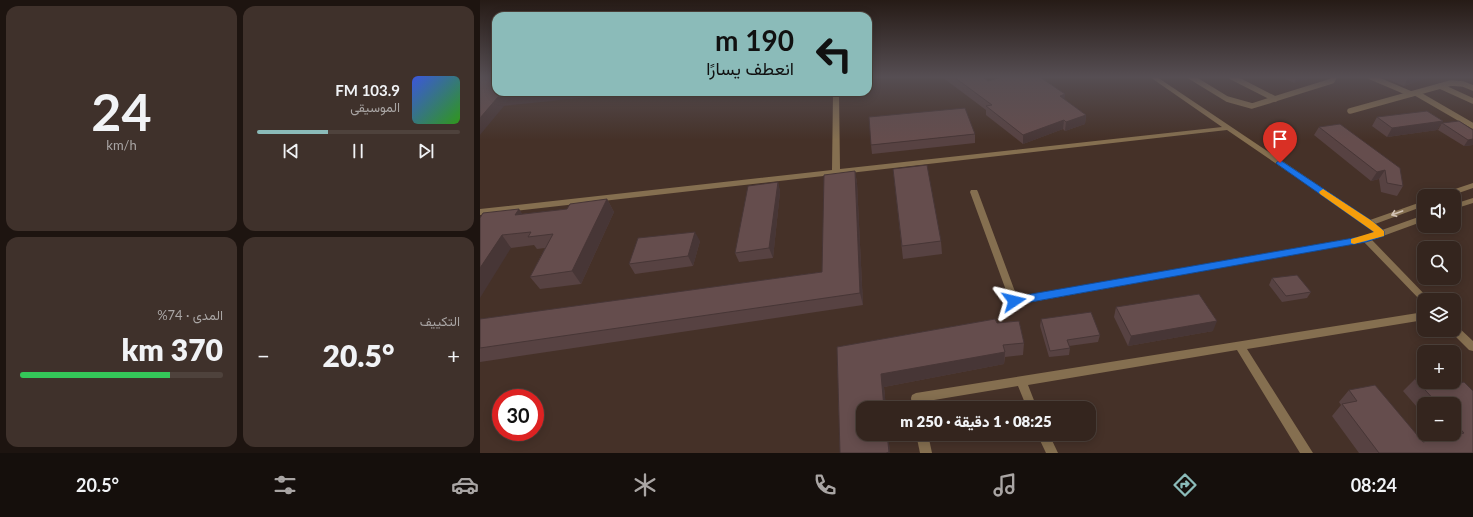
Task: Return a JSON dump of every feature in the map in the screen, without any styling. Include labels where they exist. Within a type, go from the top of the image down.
[{"type":"street","points":[[836,98],[836,172]]},
{"type":"street","points":[[1185,98],[1369,223],[1381,233]]},
{"type":"street","points":[[480,212],[1230,128]]},
{"type":"street","points":[[1461,189],[1473,185]]},
{"type":"street","points":[[974,192],[1014,301],[1366,239],[1417,220]]},
{"type":"street","points":[[1461,204],[1473,200]]},
{"type":"street","points":[[1369,223],[1417,206]]},
{"type":"street","points":[[1366,239],[1418,293]]},
{"type":"street","points":[[916,401],[916,398],[1417,317]]},
{"type":"street","points":[[1461,336],[1473,347]]},
{"type":"street","points":[[1240,346],[1307,453]]},
{"type":"street","points":[[1021,381],[1029,401]]},
{"type":"street","points":[[923,441],[926,453]]},
{"type":"street","points":[[1047,441],[1052,453]]},
{"type":"lane","points":[[1225,98],[1241,105],[1252,106],[1275,99]]},
{"type":"lane","points":[[1350,111],[1398,98]]},
{"type":"lane","points":[[1422,98],[1473,126]]},
{"type":"building","points":[[480,98],[497,98],[480,118]]},
{"type":"building","points":[[983,98],[1063,98],[1086,115],[1066,122],[1064,120],[1023,135],[986,106],[992,105]]},
{"type":"building","points":[[965,108],[975,134],[871,145],[869,117]]},
{"type":"building","points":[[1427,111],[1443,121],[1392,128],[1377,117]]},
{"type":"building","points":[[1459,121],[1473,130],[1473,139],[1468,140],[1442,123]]},
{"type":"building","points":[[1340,124],[1400,168],[1403,186],[1387,183],[1385,170],[1377,172],[1319,127]]},
{"type":"building","points":[[927,165],[941,241],[902,246],[893,169]]},
{"type":"building","points":[[855,171],[860,293],[480,348],[480,319],[822,272],[824,175]]},
{"type":"building","points":[[778,182],[769,248],[735,253],[748,186]]},
{"type":"building","points":[[607,199],[572,271],[530,277],[553,234],[528,237],[531,232],[502,235],[480,268],[480,218],[483,213],[519,209],[515,215],[567,209],[570,204]]},
{"type":"building","points":[[695,232],[688,256],[629,264],[638,238]]},
{"type":"building","points":[[1297,275],[1311,292],[1286,296],[1272,278]]},
{"type":"building","points":[[1199,294],[1217,321],[1131,336],[1116,307]]},
{"type":"building","points":[[1091,312],[1100,335],[1067,340],[1070,348],[1050,351],[1041,319]]},
{"type":"building","points":[[995,319],[997,323],[1019,321],[1024,343],[1003,345],[1005,352],[881,374],[883,401],[856,401],[856,441],[888,441],[889,452],[886,453],[840,453],[837,347]]},
{"type":"building","points":[[1464,382],[1473,391],[1473,453],[1379,453],[1342,404],[1357,401],[1349,390],[1375,385],[1417,435],[1417,441],[1461,441],[1461,434],[1464,433],[1461,430],[1461,397],[1432,397],[1424,389],[1461,389],[1461,383]]},
{"type":"slow traffic","points":[[1323,192],[1369,223],[1381,233],[1366,239],[1354,241]]},
{"type":"route","points":[[1014,301],[1366,239],[1381,233],[1369,223],[1280,163]]}]
